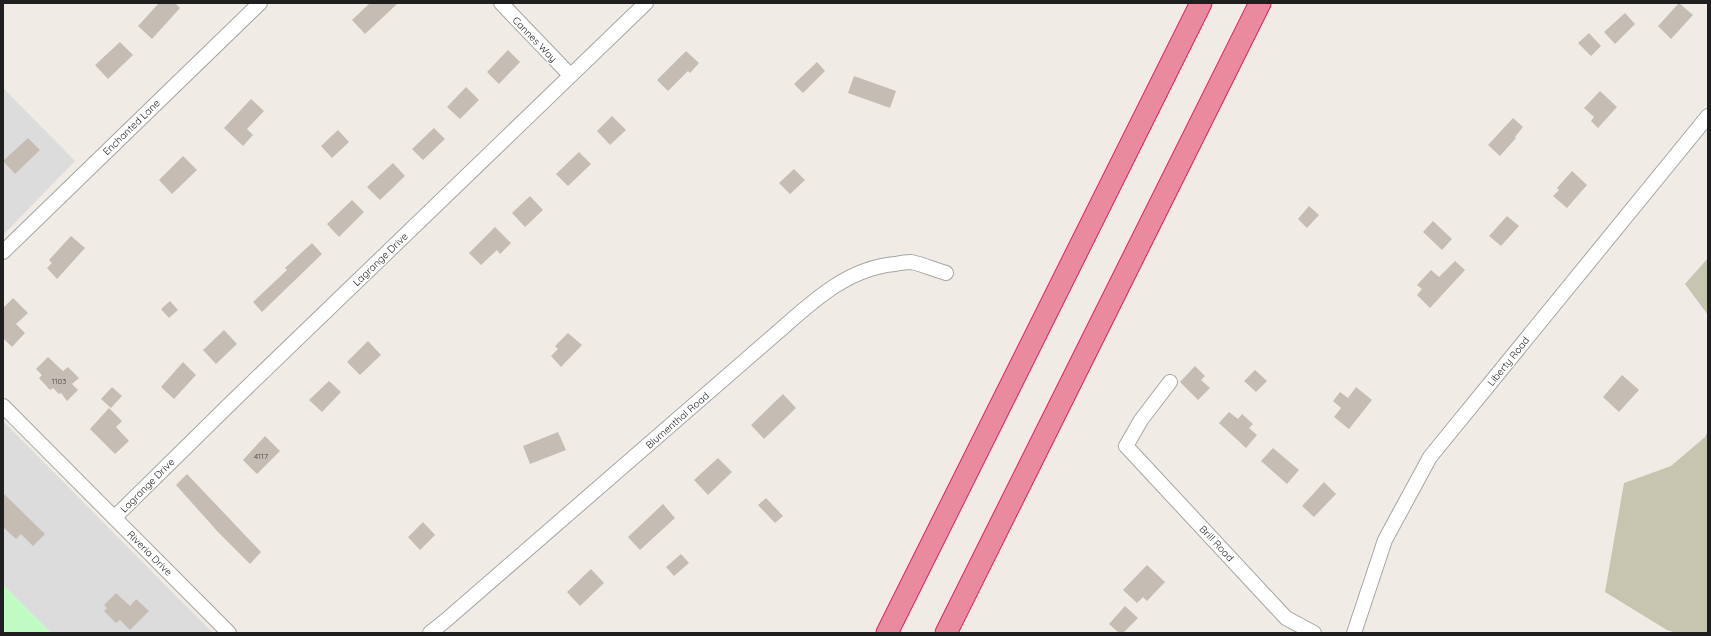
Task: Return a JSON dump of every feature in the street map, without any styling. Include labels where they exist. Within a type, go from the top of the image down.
[{"type":"highway","points":[[887,633],[1201,3]]},
{"type":"highway","points":[[946,633],[1260,3]]},
{"type":"street","name":"Enchanted Lane","points":[[3,252],[260,3]]},
{"type":"street","name":"Cannes Way","points":[[501,3],[570,75]]},
{"type":"street","name":"Lagrange Drive","points":[[115,517],[235,399],[646,3]]},
{"type":"street","name":"Liberty Road","points":[[1354,633],[1385,540],[1430,457],[1708,116]]},
{"type":"street","name":"Blumenthal Road","points":[[430,633],[445,622],[785,326],[842,281],[868,269],[889,264],[910,262],[946,273]]},
{"type":"street","name":"Brill Road","points":[[1170,382],[1141,420],[1126,446],[1286,618],[1314,633]]},
{"type":"street","name":"Riveria Drive","points":[[3,406],[229,633]]},
{"type":"shaded area","points":[[3,88],[75,161],[3,235]]},
{"type":"shaded area","points":[[1708,258],[1708,315],[1685,284]]},
{"type":"shaded area","points":[[3,421],[213,633],[51,633],[3,585]]},
{"type":"shaded area","points":[[1708,430],[1708,633],[1676,633],[1667,630],[1605,592],[1624,483],[1671,466],[1705,437]]},
{"type":"green space","points":[[3,585],[51,633],[3,633]]},
{"type":"building","points":[[159,3],[175,3],[180,8],[152,39],[138,26]]},
{"type":"building","points":[[370,3],[398,3],[365,34],[352,20]]},
{"type":"building","points":[[1679,3],[1693,15],[1671,39],[1658,26]]},
{"type":"building","points":[[1625,13],[1635,24],[1615,44],[1604,32]]},
{"type":"building","points":[[1589,33],[1601,46],[1591,56],[1578,43]]},
{"type":"building","points":[[120,42],[133,55],[108,79],[95,65]]},
{"type":"building","points":[[508,50],[520,62],[499,84],[487,72]]},
{"type":"building","points":[[686,51],[699,63],[690,73],[688,71],[668,91],[657,80]]},
{"type":"building","points":[[817,62],[825,71],[803,93],[794,84]]},
{"type":"building","points":[[854,76],[896,91],[890,108],[848,93]]},
{"type":"building","points":[[466,87],[479,100],[460,119],[447,107]]},
{"type":"building","points":[[1600,91],[1617,107],[1598,128],[1591,121],[1594,117],[1584,108]]},
{"type":"building","points":[[251,99],[264,111],[247,129],[253,135],[243,146],[224,128]]},
{"type":"building","points":[[612,116],[626,130],[610,145],[597,131]]},
{"type":"building","points":[[1513,118],[1523,127],[1515,137],[1516,138],[1500,156],[1488,145]]},
{"type":"building","points":[[434,128],[445,139],[423,160],[412,149]]},
{"type":"building","points":[[338,130],[349,142],[332,158],[321,146]]},
{"type":"building","points":[[28,138],[40,150],[15,174],[3,161]]},
{"type":"building","points":[[579,152],[591,164],[568,186],[556,174]]},
{"type":"building","points":[[183,156],[197,170],[172,194],[159,180]]},
{"type":"building","points":[[393,163],[405,176],[380,200],[367,187]]},
{"type":"building","points":[[794,169],[805,180],[790,194],[779,183]]},
{"type":"building","points":[[1572,171],[1587,185],[1567,208],[1553,196],[1559,190],[1557,188]]},
{"type":"building","points":[[530,196],[543,210],[525,227],[512,213]]},
{"type":"building","points":[[352,200],[364,212],[339,237],[327,224]]},
{"type":"building","points":[[1309,206],[1319,215],[1307,228],[1298,219]]},
{"type":"building","points":[[1507,216],[1519,226],[1501,246],[1489,236]]},
{"type":"building","points":[[1433,221],[1452,239],[1442,250],[1423,232]]},
{"type":"building","points":[[495,227],[511,243],[500,254],[497,250],[481,265],[469,253]]},
{"type":"building","points":[[71,236],[85,248],[57,279],[47,268],[52,263],[49,260]]},
{"type":"building","points":[[312,243],[322,254],[262,312],[253,302],[287,270],[285,268]]},
{"type":"building","points":[[1455,261],[1465,270],[1430,308],[1417,295],[1422,289],[1417,285],[1431,270],[1439,277]]},
{"type":"building","points":[[13,298],[28,313],[16,324],[25,333],[12,347],[3,338],[3,308]]},
{"type":"building","points":[[170,301],[178,310],[169,318],[161,309]]},
{"type":"building","points":[[224,330],[237,344],[216,364],[203,350]]},
{"type":"building","points":[[568,333],[582,345],[561,367],[551,356],[558,349],[555,346]]},
{"type":"building","points":[[368,341],[381,355],[360,375],[347,362]]},
{"type":"building","points":[[48,357],[63,371],[68,367],[79,378],[72,384],[78,390],[67,401],[61,393],[59,394],[53,388],[50,390],[39,378],[42,375],[36,369]]},
{"type":"building","points":[[183,362],[196,375],[174,399],[161,387]]},
{"type":"building","points":[[1195,366],[1205,376],[1201,380],[1210,388],[1198,400],[1180,382]]},
{"type":"building","points":[[1255,370],[1267,381],[1256,392],[1244,381]]},
{"type":"building","points":[[1622,375],[1639,390],[1619,412],[1603,397]]},
{"type":"building","points":[[329,381],[341,392],[322,412],[309,400]]},
{"type":"building","points":[[112,387],[122,396],[111,408],[101,399]]},
{"type":"building","points":[[1356,387],[1372,400],[1349,429],[1334,417],[1341,408],[1333,401],[1340,392],[1348,398]]},
{"type":"building","points":[[783,394],[796,408],[764,439],[751,425]]},
{"type":"building","points":[[109,408],[122,421],[116,427],[129,441],[115,454],[90,429]]},
{"type":"building","points":[[1229,412],[1238,419],[1242,414],[1253,424],[1249,428],[1257,435],[1246,448],[1219,423]]},
{"type":"building","points":[[558,432],[566,450],[530,464],[523,446]]},
{"type":"building","points":[[265,436],[280,451],[257,474],[243,460]]},
{"type":"building","points":[[1273,448],[1299,470],[1287,484],[1261,461]]},
{"type":"building","points":[[718,458],[732,472],[708,495],[694,480]]},
{"type":"building","points":[[187,474],[261,552],[250,564],[218,532],[176,485]]},
{"type":"building","points":[[1324,482],[1336,494],[1314,517],[1302,506]]},
{"type":"building","points":[[3,493],[45,534],[33,546],[21,534],[16,539],[3,527]]},
{"type":"building","points":[[766,498],[783,516],[775,523],[758,505]]},
{"type":"building","points":[[663,504],[675,518],[640,550],[628,537]]},
{"type":"building","points":[[423,522],[435,535],[420,550],[408,537]]},
{"type":"building","points":[[681,554],[689,563],[674,576],[666,567]]},
{"type":"building","points":[[1147,565],[1165,582],[1147,601],[1143,597],[1137,603],[1123,590]]},
{"type":"building","points":[[591,569],[604,583],[580,606],[567,592]]},
{"type":"building","points":[[116,593],[130,606],[136,599],[149,611],[130,630],[120,620],[116,623],[104,611],[107,608],[104,605]]},
{"type":"building","points":[[1125,606],[1138,618],[1123,633],[1119,633],[1109,624]]}]
